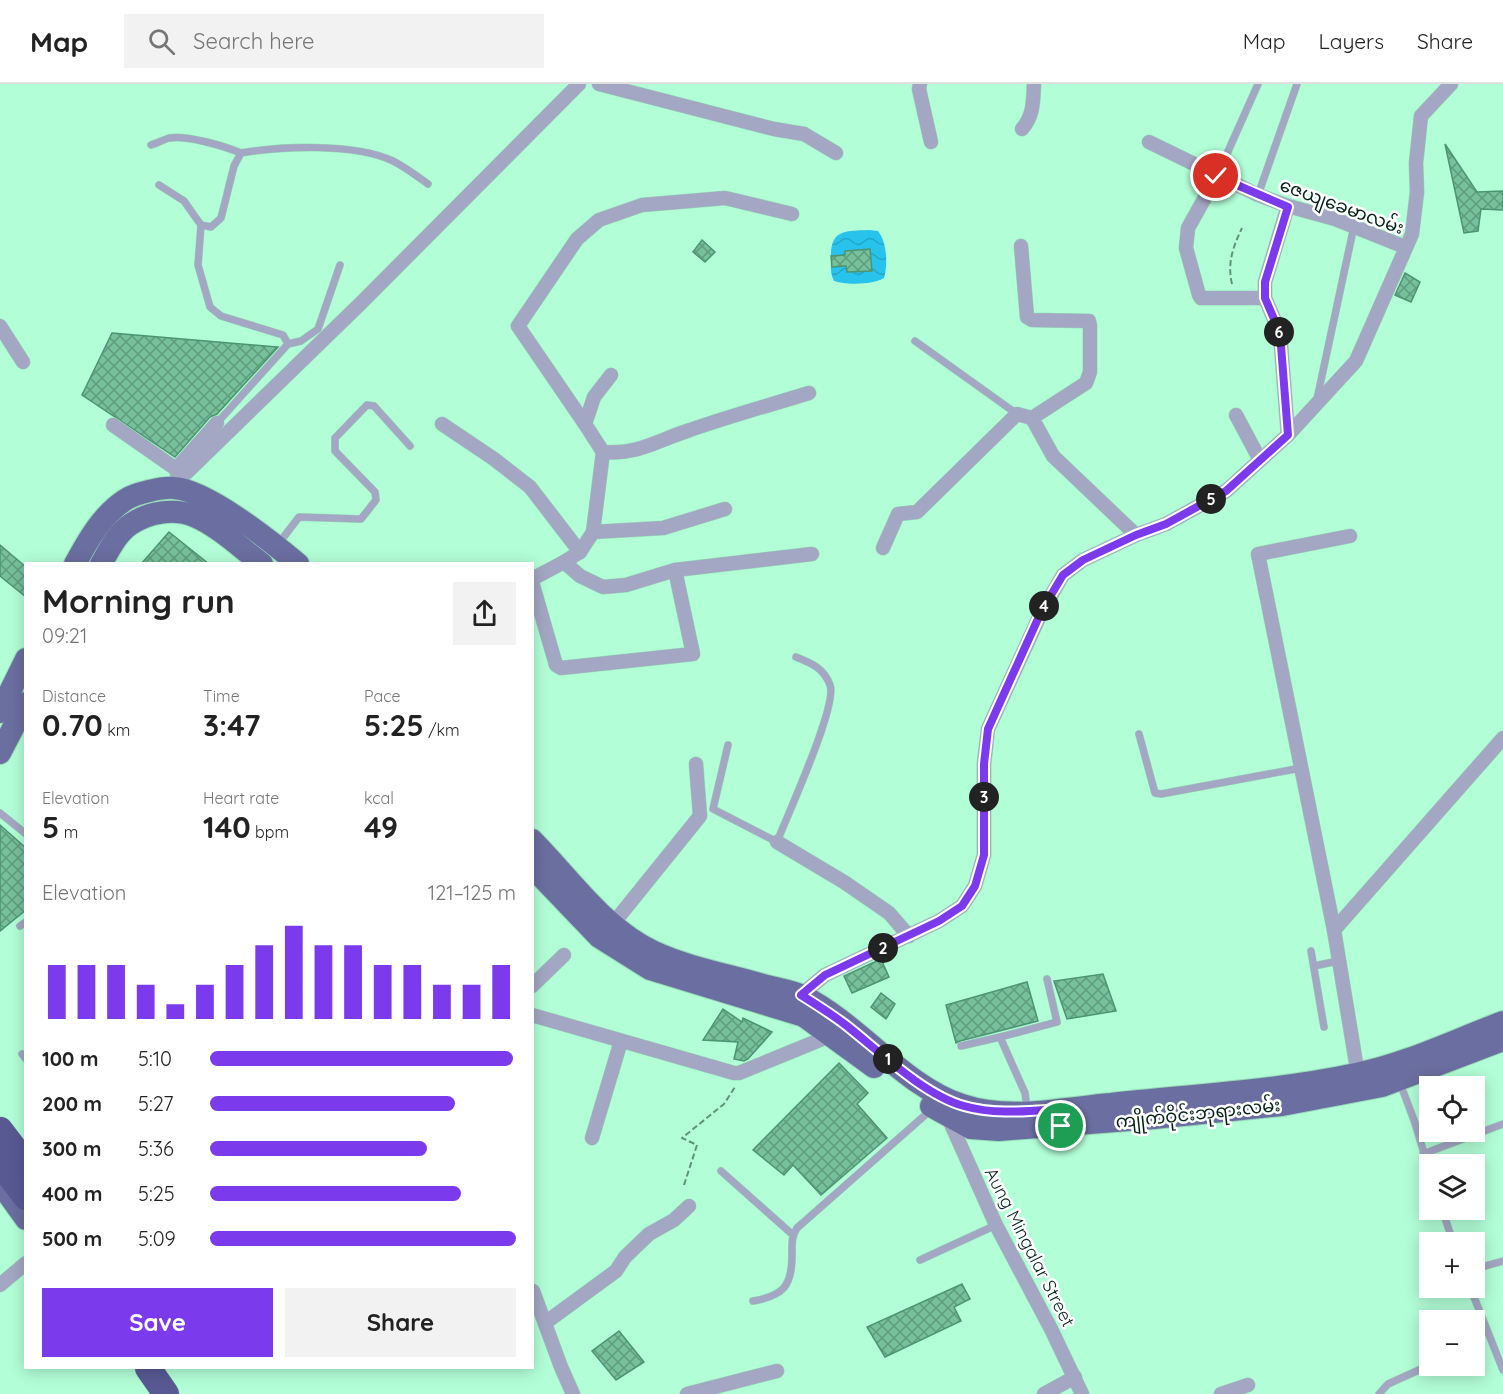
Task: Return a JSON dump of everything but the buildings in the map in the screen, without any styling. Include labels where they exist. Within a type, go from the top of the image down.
[{"type":"highway","points":[[0,1130],[24,1161]]},
{"type":"highway","points":[[0,1163],[24,1194]]},
{"type":"highway","points":[[149,1369],[166,1394]]},
{"type":"highway","points":[[168,1369],[184,1394]]},
{"type":"main road","points":[[76,562],[92,534],[126,499],[176,479],[276,546],[296,562]]},
{"type":"main road","points":[[102,562],[119,536],[131,524],[152,514],[174,511],[194,516],[259,562]]},
{"type":"main road","points":[[0,712],[24,663]]},
{"type":"main road","points":[[0,753],[24,707]]},
{"type":"main road","points":[[534,843],[557,878],[607,932],[675,960],[797,1004],[827,1011],[916,1080],[943,1107],[963,1106],[993,1112],[1027,1112],[1060,1118]]},
{"type":"main road","points":[[534,868],[557,878]]},
{"type":"main road","name":"ကျိုက်ဝိုင်းဘုရားလမ်း","points":[[797,1004],[804,1016],[898,1085],[943,1107],[972,1128],[999,1130],[1060,1118],[1282,1105],[1396,1072]]},
{"type":"main road","points":[[1396,1072],[1503,1023]]},
{"type":"main road","points":[[1396,1072],[1503,1040]]},
{"type":"main road","points":[[0,1118],[24,1149]]},
{"type":"main road","points":[[0,1184],[24,1216]]},
{"type":"street","points":[[176,479],[360,303],[579,84]]},
{"type":"street","points":[[599,84],[774,129],[804,134],[836,153]]},
{"type":"street","points":[[920,84],[919,89],[931,142]]},
{"type":"street","points":[[1022,129],[1033,110],[1034,84]]},
{"type":"street","points":[[1405,248],[1412,234],[1416,206],[1416,163],[1421,116],[1451,84]]},
{"type":"street","name":"ဇေယျခေမာလမ်း","points":[[797,1004],[825,975],[939,921],[962,906],[975,886],[984,855],[984,764],[988,729],[1042,610],[1063,575],[1083,560],[1136,535],[1166,524],[1226,491],[1288,435],[1356,362],[1405,248],[1335,219],[1288,207],[1258,195],[1149,142]]},
{"type":"street","points":[[1216,176],[1188,228],[1186,248],[1200,298],[1265,298]]},
{"type":"street","points":[[534,580],[580,552],[593,532],[603,452],[518,326],[577,239],[599,220],[642,205],[724,198],[792,214]]},
{"type":"street","points":[[1288,207],[1265,282],[1265,298],[1280,333],[1288,435]]},
{"type":"street","points":[[1021,246],[1027,317],[1032,320],[1089,321],[1090,326],[1090,372],[1086,383],[1032,418]]},
{"type":"street","points":[[0,326],[23,362]]},
{"type":"street","points":[[585,423],[594,397],[611,375]]},
{"type":"street","points":[[603,452],[621,453],[647,447],[689,430],[809,393]]},
{"type":"street","points":[[883,548],[898,514],[917,512],[1017,414],[1032,418],[1053,456],[1136,535]]},
{"type":"street","points":[[1236,415],[1260,460]]},
{"type":"street","points":[[174,511],[176,479],[217,423]]},
{"type":"street","points":[[442,424],[494,459],[530,487],[580,552]]},
{"type":"street","points":[[113,425],[176,479]]},
{"type":"street","points":[[593,532],[663,528],[725,509]]},
{"type":"street","points":[[1350,536],[1258,554],[1334,930],[1360,1083]]},
{"type":"street","points":[[564,562],[580,576],[603,587],[626,585],[675,570],[812,554]]},
{"type":"street","points":[[534,588],[556,665],[561,668],[693,654],[675,570]]},
{"type":"street","points":[[1334,930],[1503,738]]},
{"type":"street","points":[[607,932],[700,816],[696,764]]},
{"type":"street","points":[[777,842],[844,882],[889,914],[909,936]]},
{"type":"street","points":[[534,984],[564,955]]},
{"type":"street","points":[[534,1016],[712,1068],[739,1073],[832,1035]]},
{"type":"street","points":[[592,1138],[621,1041]]},
{"type":"street","name":"Aung Mingalar Street","points":[[943,1107],[996,1225],[1082,1394]]},
{"type":"street","points":[[545,1323],[615,1271],[625,1257],[649,1234],[674,1220],[689,1206]]},
{"type":"street","points":[[0,1285],[24,1265]]},
{"type":"street","points":[[534,1294],[573,1394]]},
{"type":"street","points":[[687,1394],[777,1371]]},
{"type":"street","points":[[1044,1394],[1075,1377]]},
{"type":"street","points":[[1221,1394],[1244,1389]]},
{"type":"lane","points":[[1216,176],[1258,84]]},
{"type":"lane","points":[[1258,195],[1297,84]]},
{"type":"lane","points":[[151,145],[170,138],[208,142],[226,146],[241,153],[259,150],[321,148],[365,151],[394,161],[428,184]]},
{"type":"lane","points":[[201,225],[211,227],[221,218],[234,166],[241,153]]},
{"type":"lane","points":[[159,185],[184,201],[201,225],[198,265],[210,307],[221,316],[283,335],[288,344]]},
{"type":"lane","points":[[1316,404],[1353,226]]},
{"type":"lane","points":[[217,423],[288,344],[301,341],[318,329],[340,265]]},
{"type":"lane","points":[[915,341],[1017,414]]},
{"type":"lane","points":[[276,546],[299,517],[361,519],[376,500],[375,492],[335,451],[335,438],[367,405],[374,406],[410,446]]},
{"type":"lane","points":[[728,745],[712,809],[777,842],[827,719],[831,686],[819,667],[796,657]]},
{"type":"lane","points":[[1139,734],[1155,793],[1161,794],[1300,768]]},
{"type":"lane","points":[[0,813],[24,832]]},
{"type":"lane","points":[[1311,951],[1324,1027]]},
{"type":"lane","points":[[1314,966],[1338,961]]},
{"type":"lane","points":[[961,1046],[1057,1023],[1047,979]]},
{"type":"lane","points":[[1000,1037],[1025,1093],[1027,1112]]},
{"type":"lane","points":[[1396,1072],[1415,1123],[1423,1154],[1503,1124]]},
{"type":"lane","points":[[753,1301],[772,1298],[788,1282],[792,1263],[793,1235],[797,1228],[943,1107]]},
{"type":"lane","points":[[721,1171],[793,1235]]},
{"type":"lane","points":[[920,1260],[996,1225]]},
{"type":"lane","points":[[1485,1266],[1503,1261]]},
{"type":"lane","points":[[1474,1298],[1503,1370]]},
{"type":"lane","points":[[1379,1394],[1388,1384],[1419,1370]]},
{"type":"path","points":[[1236,298],[1230,276],[1231,253],[1242,228]]},
{"type":"path","points":[[684,1185],[697,1145],[682,1138],[724,1104],[734,1090],[739,1073]]},
{"type":"water","points":[[878,231],[885,247],[884,278],[859,284],[834,281],[831,270],[833,242],[841,234],[847,232]]},
{"type":"route","points":[[1061,1126],[1060,1109],[993,1112],[963,1106],[946,1099],[916,1080],[827,1011],[801,995],[825,975],[939,921],[962,906],[975,886],[984,855],[984,764],[988,729],[1042,610],[1063,575],[1083,560],[1136,535],[1166,524],[1226,491],[1288,435],[1280,333],[1265,298],[1265,282],[1288,207],[1216,176]]}]
